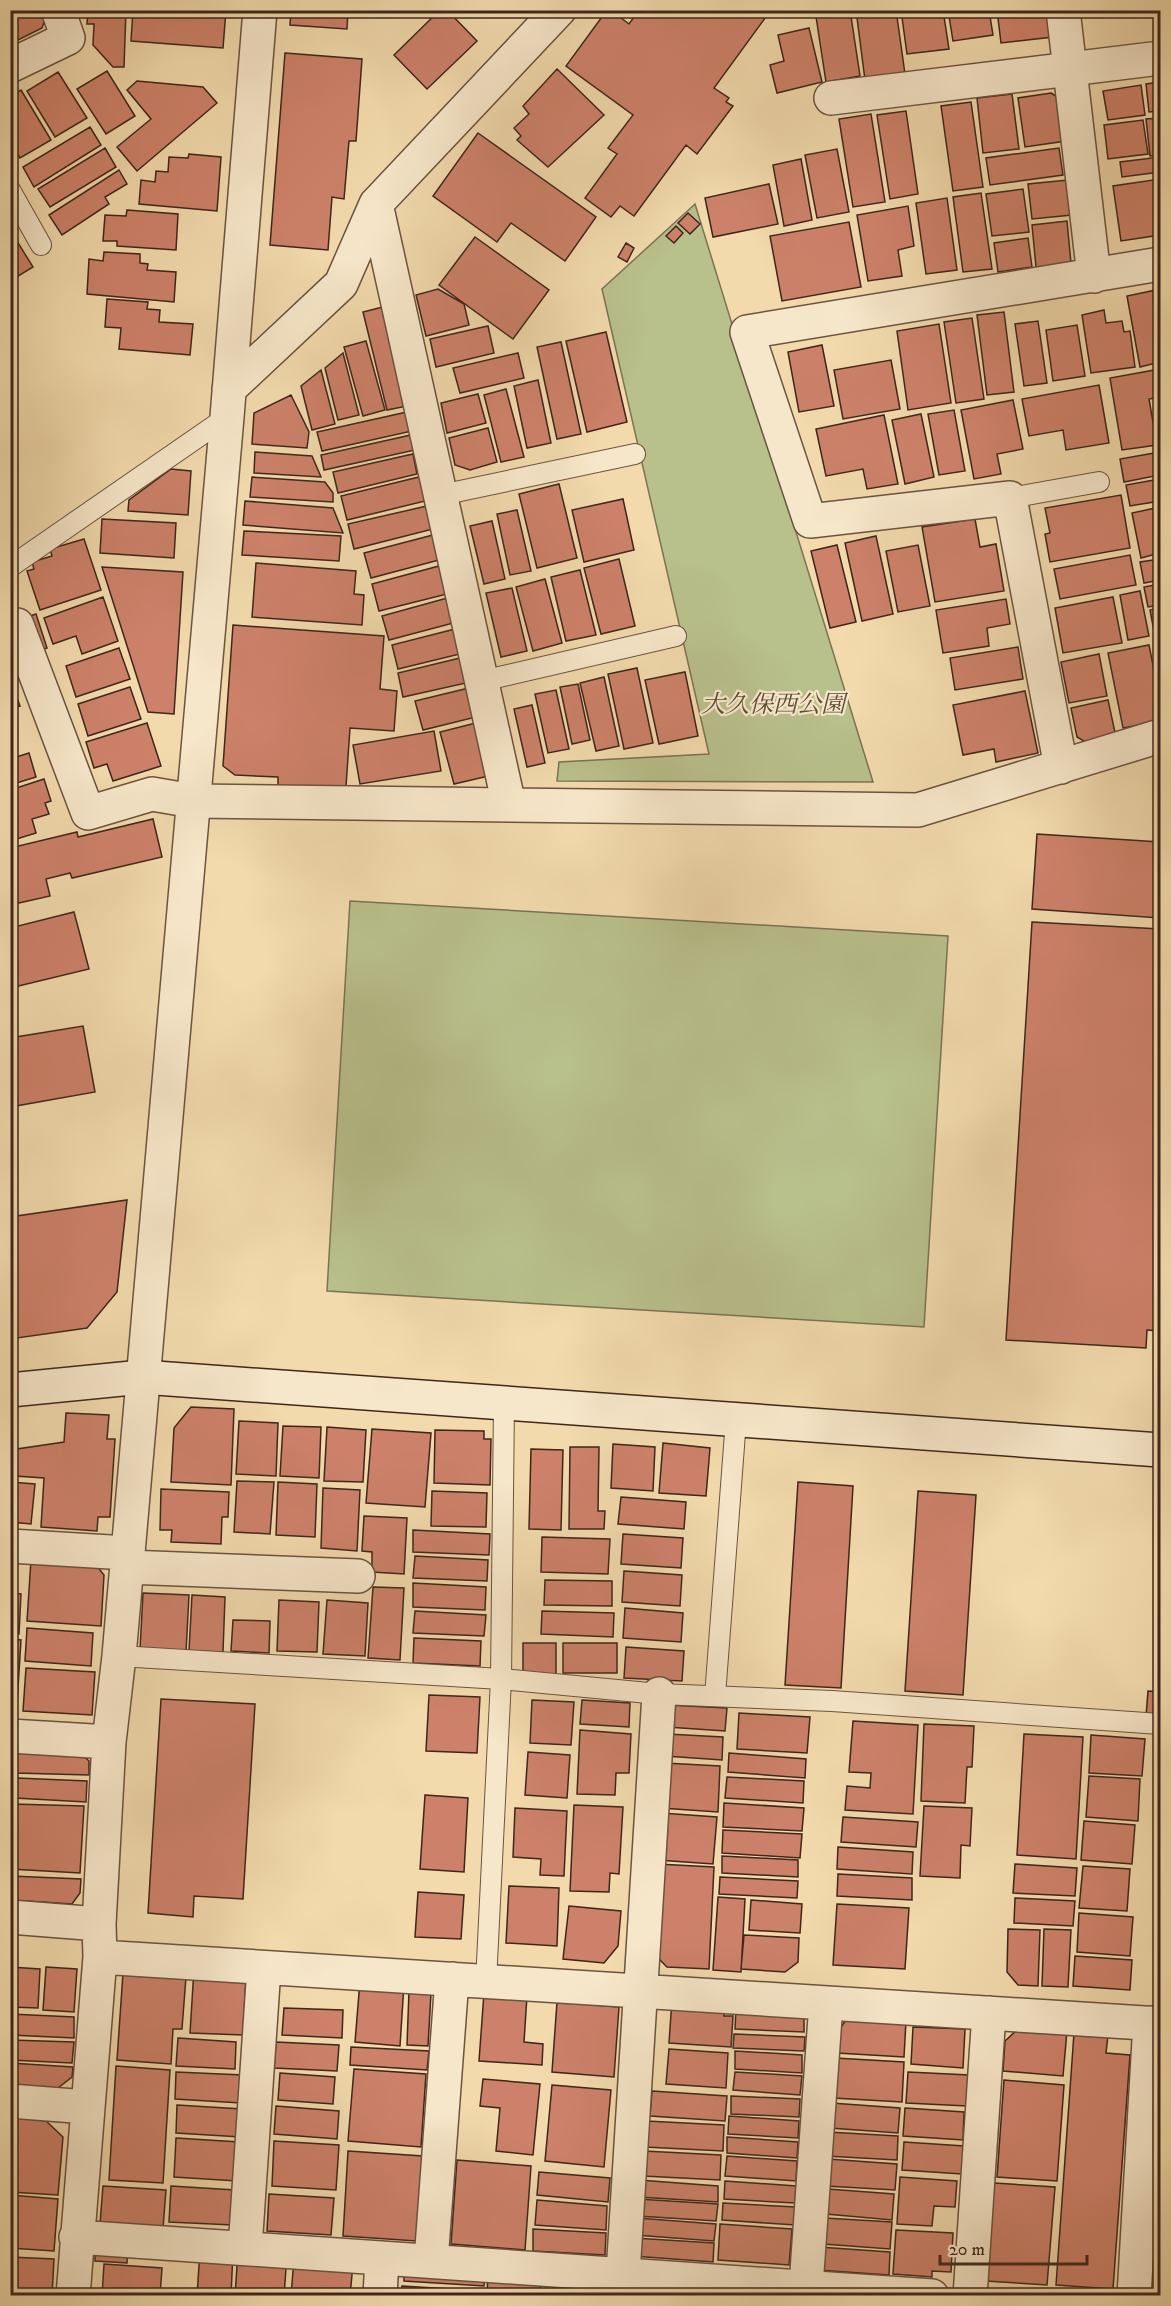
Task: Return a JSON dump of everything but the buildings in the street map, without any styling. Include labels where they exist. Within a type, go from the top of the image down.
[{"type":"street","points":[[10,66],[68,38],[58,10]]},
{"type":"street","points":[[73,2295],[100,1957],[99,1924],[109,1742],[119,1656],[260,10]]},
{"type":"street","points":[[228,403],[341,284],[376,204],[559,10]]},
{"type":"street","points":[[1063,10],[1094,276]]},
{"type":"street","points":[[831,98],[1161,58]]},
{"type":"street","points":[[376,204],[509,805]]},
{"type":"street","points":[[1061,767],[1010,498],[810,521],[747,332],[1161,264]]},
{"type":"street","points":[[17,625],[88,813],[152,794],[193,801],[918,810],[1161,736]]},
{"type":"street","points":[[10,1390],[142,1377],[1161,1450]]},
{"type":"street","points":[[10,1546],[127,1560],[358,1576]]},
{"type":"street","points":[[622,2274],[659,1694]]},
{"type":"street","points":[[10,1736],[109,1742]]},
{"type":"street","points":[[10,1917],[99,1924]]},
{"type":"street","points":[[100,1957],[1155,2023],[1134,2295]]},
{"type":"street","points":[[245,2248],[264,1968]]},
{"type":"street","points":[[431,2261],[452,1979]]},
{"type":"street","points":[[794,2289],[826,2003]]},
{"type":"street","points":[[970,2295],[989,2013]]},
{"type":"street","points":[[10,2101],[87,2107]]},
{"type":"street","points":[[76,2237],[431,2261],[585,2284],[622,2274],[794,2289],[932,2295]]},
{"type":"street","points":[[380,2295],[382,2258]]},
{"type":"lane","points":[[10,190],[41,245]]},
{"type":"lane","points":[[10,567],[228,403]]},
{"type":"lane","points":[[441,495],[635,454]]},
{"type":"lane","points":[[1010,498],[1099,482]]},
{"type":"lane","points":[[482,681],[676,636]]},
{"type":"lane","points":[[486,1982],[501,1679],[504,1403]]},
{"type":"lane","points":[[715,1696],[736,1420]]},
{"type":"lane","points":[[119,1656],[501,1679],[659,1694],[832,1701],[1161,1724]]},
{"type":"green space","name":"大久保西公園","points":[[695,204],[873,782],[557,781],[559,762],[709,754],[602,289]]},
{"type":"green space","points":[[350,901],[948,936],[924,1327],[327,1291]]}]
